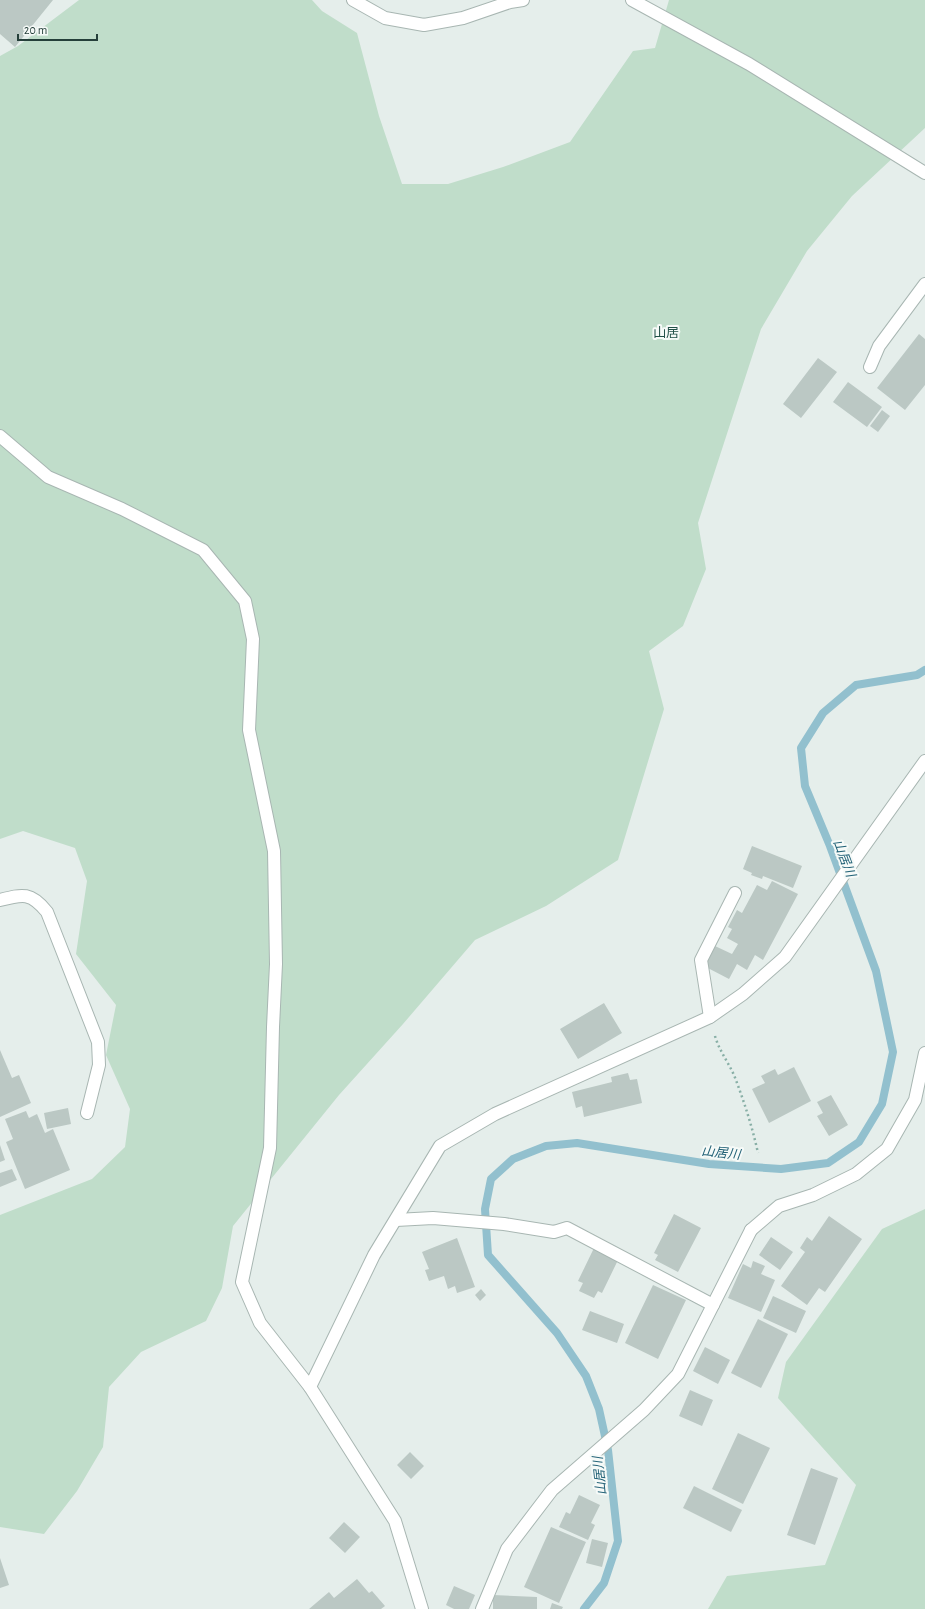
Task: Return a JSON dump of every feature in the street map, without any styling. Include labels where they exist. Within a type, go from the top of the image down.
[{"type":"street","points":[[353,0],[385,18],[424,25],[463,18],[510,2],[523,0]]},
{"type":"street","points":[[632,0],[749,64],[925,173]]},
{"type":"street","points":[[870,367],[879,346],[925,284]]},
{"type":"street","points":[[0,436],[48,477],[122,509],[203,550],[245,601],[253,639],[249,730],[274,851],[276,964],[270,1148],[242,1282],[260,1323],[310,1387],[395,1521],[422,1609]]},
{"type":"street","points":[[310,1387],[374,1255],[440,1146],[495,1114],[710,1017],[743,994],[786,957],[925,761]]},
{"type":"street","points":[[710,1017],[701,960],[735,893]]},
{"type":"street","points":[[0,900],[16,896],[28,896],[38,902],[47,912],[98,1042],[99,1065],[87,1113]]},
{"type":"street","points":[[482,1609],[507,1548],[552,1490],[644,1410],[678,1374],[751,1230],[779,1206],[813,1195],[856,1174],[887,1149],[915,1100],[925,1053]]},
{"type":"street","points":[[396,1220],[433,1218],[504,1224],[554,1232],[567,1228],[713,1305]]},
{"type":"path","points":[[710,1017],[718,1046],[733,1074],[751,1122],[758,1153]]},
{"type":"green space","points":[[79,0],[312,0],[322,11],[357,33],[379,116],[402,184],[448,184],[503,167],[570,142],[633,51],[655,48],[669,0],[925,0],[925,128],[852,196],[807,251],[761,329],[698,523],[706,569],[683,626],[649,651],[664,709],[618,860],[546,906],[475,940],[403,1024],[339,1095],[233,1226],[222,1288],[206,1321],[141,1352],[109,1387],[103,1447],[77,1491],[44,1534],[0,1527],[0,1215],[92,1179],[125,1147],[130,1109],[106,1055],[116,1005],[76,954],[87,881],[75,848],[23,831],[0,839],[0,56],[18,46]]},
{"type":"green space","points":[[925,1209],[925,1609],[708,1609],[727,1576],[825,1565],[856,1485],[778,1398],[786,1362],[882,1229]]},
{"type":"building","points":[[0,0],[53,0],[15,47],[0,34]]},
{"type":"building","points":[[919,334],[925,339],[925,385],[905,410],[877,388]]},
{"type":"building","points":[[818,358],[837,372],[801,418],[783,404]]},
{"type":"building","points":[[848,382],[882,407],[867,427],[833,402]]},
{"type":"building","points":[[882,410],[890,416],[878,432],[870,426]]},
{"type":"building","points":[[752,846],[802,866],[793,888],[763,876],[762,879],[751,875],[752,873],[743,869]]},
{"type":"building","points":[[772,881],[798,894],[763,960],[755,955],[747,970],[737,964],[729,979],[704,966],[715,946],[732,954],[738,944],[727,938],[732,929],[728,927],[737,910],[742,913],[757,885],[767,890]]},
{"type":"building","points":[[604,1003],[622,1033],[578,1059],[560,1029]]},
{"type":"building","points":[[0,1050],[12,1078],[19,1075],[31,1103],[0,1117]]},
{"type":"building","points":[[794,1067],[811,1101],[769,1123],[752,1089],[765,1083],[761,1076],[775,1069],[778,1075]]},
{"type":"building","points":[[628,1073],[630,1080],[637,1079],[642,1103],[584,1117],[582,1106],[576,1108],[572,1092],[612,1082],[611,1077]]},
{"type":"building","points":[[831,1095],[848,1125],[829,1136],[817,1116],[823,1113],[817,1102]]},
{"type":"building","points":[[68,1108],[71,1124],[47,1129],[44,1113]]},
{"type":"building","points":[[26,1111],[29,1118],[37,1114],[45,1133],[53,1129],[70,1170],[25,1189],[6,1142],[13,1139],[5,1119]]},
{"type":"building","points":[[0,1145],[5,1160],[0,1162]]},
{"type":"building","points":[[12,1169],[17,1180],[0,1187],[0,1173]]},
{"type":"building","points":[[674,1214],[701,1228],[678,1272],[655,1260],[658,1255],[654,1253]]},
{"type":"building","points":[[829,1216],[862,1239],[825,1292],[819,1288],[807,1305],[781,1286],[805,1252],[800,1248],[807,1237],[812,1241]]},
{"type":"building","points":[[771,1237],[793,1252],[780,1270],[759,1255]]},
{"type":"building","points":[[457,1238],[475,1287],[457,1293],[455,1286],[448,1289],[444,1276],[429,1281],[425,1270],[429,1269],[422,1252]]},
{"type":"building","points":[[594,1248],[618,1260],[602,1293],[598,1291],[594,1298],[579,1291],[583,1283],[578,1281]]},
{"type":"building","points":[[753,1261],[765,1266],[761,1274],[775,1280],[761,1312],[728,1298],[743,1264],[751,1268]]},
{"type":"building","points":[[653,1285],[686,1300],[658,1359],[625,1343]]},
{"type":"building","points":[[481,1289],[486,1295],[480,1301],[475,1295]]},
{"type":"building","points":[[773,1296],[806,1311],[796,1333],[763,1318]]},
{"type":"building","points":[[590,1311],[624,1324],[617,1343],[582,1330]]},
{"type":"building","points":[[758,1319],[788,1334],[761,1388],[731,1373]]},
{"type":"building","points":[[705,1347],[730,1360],[718,1384],[693,1371]]},
{"type":"building","points":[[690,1390],[713,1400],[702,1426],[679,1416]]},
{"type":"building","points":[[738,1433],[770,1448],[743,1504],[712,1489]]},
{"type":"building","points":[[410,1452],[424,1466],[411,1479],[397,1465]]},
{"type":"building","points":[[811,1468],[838,1478],[815,1545],[787,1535]]},
{"type":"building","points":[[694,1486],[742,1510],[731,1532],[683,1508]]},
{"type":"building","points":[[579,1495],[600,1505],[591,1523],[595,1525],[588,1540],[559,1527],[566,1512],[570,1514]]},
{"type":"building","points":[[344,1522],[360,1537],[345,1553],[329,1538]]},
{"type":"building","points":[[551,1527],[586,1542],[559,1603],[524,1587]]},
{"type":"building","points":[[592,1539],[608,1543],[602,1567],[586,1563]]},
{"type":"building","points":[[0,1558],[9,1585],[0,1588]]},
{"type":"building","points":[[357,1579],[369,1593],[372,1591],[385,1606],[381,1609],[309,1609],[329,1592],[334,1598]]},
{"type":"building","points":[[454,1586],[475,1595],[469,1609],[454,1609],[446,1605]]},
{"type":"building","points":[[493,1595],[537,1597],[537,1609],[493,1609]]},
{"type":"building","points":[[552,1603],[563,1607],[562,1609],[550,1609]]},
{"type":"waterway","name":"山居川","points":[[584,1609],[604,1583],[618,1541],[608,1450],[599,1409],[586,1376],[557,1333],[488,1255],[485,1209],[491,1179],[513,1159],[546,1146],[577,1143],[709,1164],[781,1169],[828,1163],[859,1142],[882,1104],[893,1052],[876,971],[830,846],[805,786],[801,748],[823,713],[856,685],[917,675],[925,670]]},
{"type":"district","name":"山居","points":[[666,332]]}]
